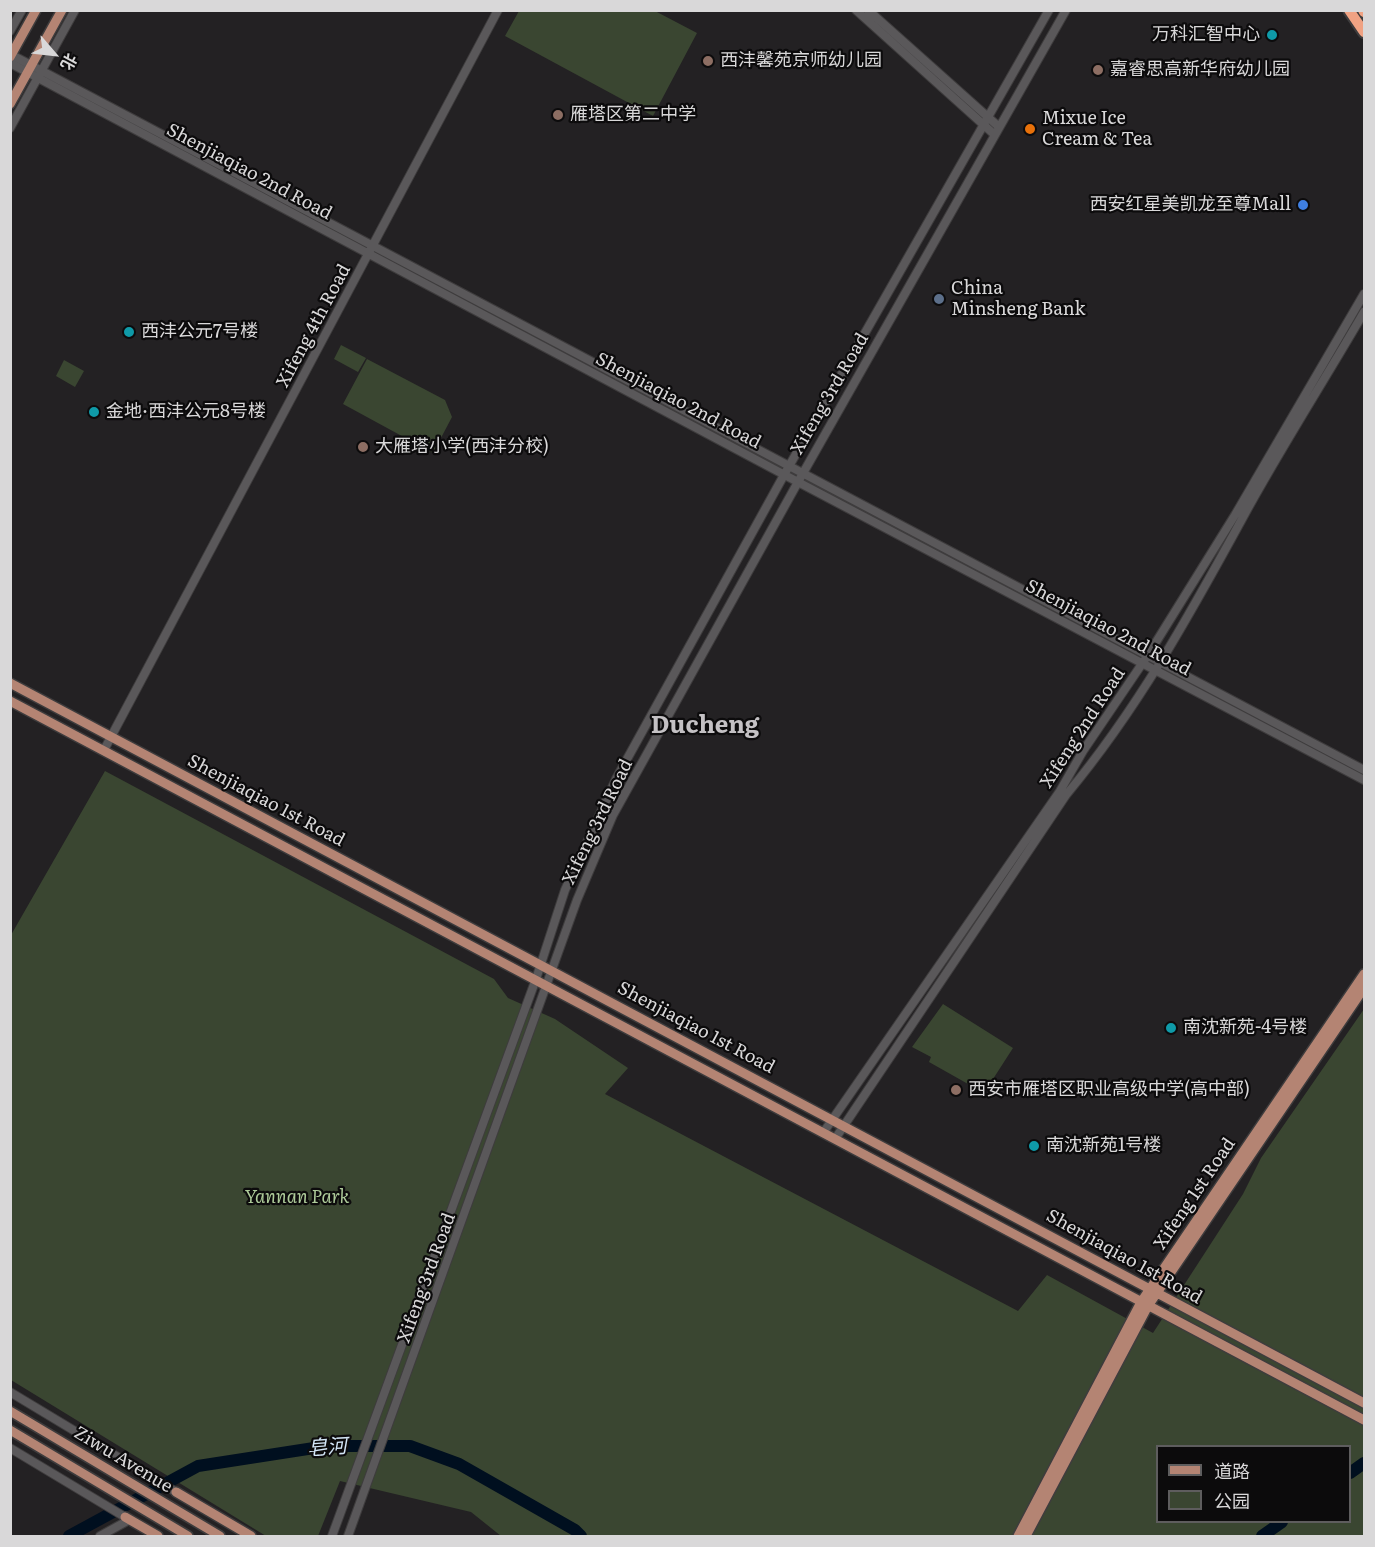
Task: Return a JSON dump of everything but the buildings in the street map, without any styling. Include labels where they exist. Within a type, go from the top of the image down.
[{"type":"highway","points":[[1349,10],[1365,32]]},
{"type":"main road","points":[[11,57],[36,10]]},
{"type":"main road","points":[[10,104],[62,10]]},
{"type":"main road","name":"Shenjiaqiao 1st Road","points":[[10,684],[540,966],[553,970],[1365,1403]]},
{"type":"main road","name":"Shenjiaqiao 1st Road","points":[[10,701],[1365,1420]]},
{"type":"main road","name":"Xifeng 1st Road","points":[[1018,1536],[1153,1291],[1365,974]]},
{"type":"main road","name":"Xifeng 1st Road","points":[[1153,1291],[1365,988]]},
{"type":"main road","name":"Xifeng 1st Road","points":[[1026,1536],[1145,1304]]},
{"type":"main road","name":"Ziwu Avenue","points":[[10,1411],[220,1536]]},
{"type":"main road","name":"Ziwu Avenue","points":[[10,1430],[188,1536]]},
{"type":"main road","points":[[176,1492],[251,1536]]},
{"type":"main road","points":[[127,1519],[158,1536]]},
{"type":"street","points":[[10,31],[22,10]]},
{"type":"street","points":[[10,128],[75,10]]},
{"type":"street","name":"Xifeng 4th Road","points":[[104,750],[498,10]]},
{"type":"street","points":[[856,10],[995,135]]},
{"type":"street","points":[[868,10],[999,127]]},
{"type":"street","name":"Xifeng 3rd Road","points":[[332,1536],[536,979],[565,890],[600,810],[789,466],[1049,10]]},
{"type":"street","name":"Xifeng 3rd Road","points":[[348,1536],[548,987],[577,900],[614,815],[798,482],[1066,10]]},
{"type":"street","name":"Shenjiaqiao 2nd Road","points":[[11,57],[372,250],[784,475],[1365,780]]},
{"type":"street","name":"Shenjiaqiao 2nd Road","points":[[372,250],[804,472],[939,546],[1365,770]]},
{"type":"street","name":"Xifeng 2nd Road","points":[[823,1133],[1060,791],[1083,751],[1148,655],[1235,515],[1365,294]]},
{"type":"street","name":"Xifeng 2nd Road","points":[[835,1139],[903,1042],[924,1003],[1065,795],[1095,760],[1156,672],[1242,519],[1365,312]]},
{"type":"street","name":"Ziwu Avenue","points":[[10,1392],[176,1492]]},
{"type":"street","points":[[10,1448],[127,1519],[100,1536]]},
{"type":"green space","points":[[519,11],[655,11],[697,33],[653,116],[505,36]]},
{"type":"green space","points":[[341,345],[366,358],[358,372],[334,359]]},
{"type":"green space","points":[[367,359],[445,400],[452,417],[433,453],[343,404]]},
{"type":"green space","points":[[64,360],[84,371],[75,387],[56,376]]},
{"type":"green space","name":"Yannan Park","points":[[105,771],[494,979],[508,998],[555,1019],[628,1068],[605,1094],[1018,1311],[1047,1275],[1153,1333],[1243,1194],[1261,1158],[1364,1009],[1364,1536],[501,1536],[471,1512],[340,1481],[318,1536],[266,1536],[11,1380],[11,935]]},
{"type":"green space","points":[[943,1004],[1013,1048],[984,1093],[929,1062],[931,1057],[912,1047]]},
{"type":"waterway","name":"皂河","points":[[69,1536],[198,1466],[327,1446],[410,1446],[459,1464],[575,1530],[581,1536]]},
{"type":"waterway","name":"皂河","points":[[1351,1472],[1364,1463]]},
{"type":"waterway","name":"皂河","points":[[1262,1536],[1281,1523]]},
{"type":"place","name":"万科汇智中心","points":[[1272,35]]},
{"type":"place","name":"西沣馨苑京师幼儿园","points":[[708,61]]},
{"type":"place","name":"嘉睿思高新华府幼儿园","points":[[1098,70]]},
{"type":"place","name":"雁塔区第二中学","points":[[558,115]]},
{"type":"place","name":"Mixue Ice Cream & Tea","points":[[1030,129]]},
{"type":"place","name":"西安红星美凯龙至尊Mall","points":[[1303,205]]},
{"type":"place","name":"China Minsheng Bank","points":[[939,299]]},
{"type":"place","name":"西沣公元7号楼","points":[[129,332]]},
{"type":"place","name":"金地·西沣公元8号楼","points":[[94,412]]},
{"type":"place","name":"大雁塔小学(西沣分校)","points":[[363,447]]},
{"type":"place","name":"南沈新苑-4号楼","points":[[1171,1028]]},
{"type":"place","name":"西安市雁塔区职业高级中学(高中部)","points":[[956,1090]]},
{"type":"place","name":"南沈新苑1号楼","points":[[1034,1146]]},
{"type":"district","name":"Ducheng","points":[[705,726]]}]
